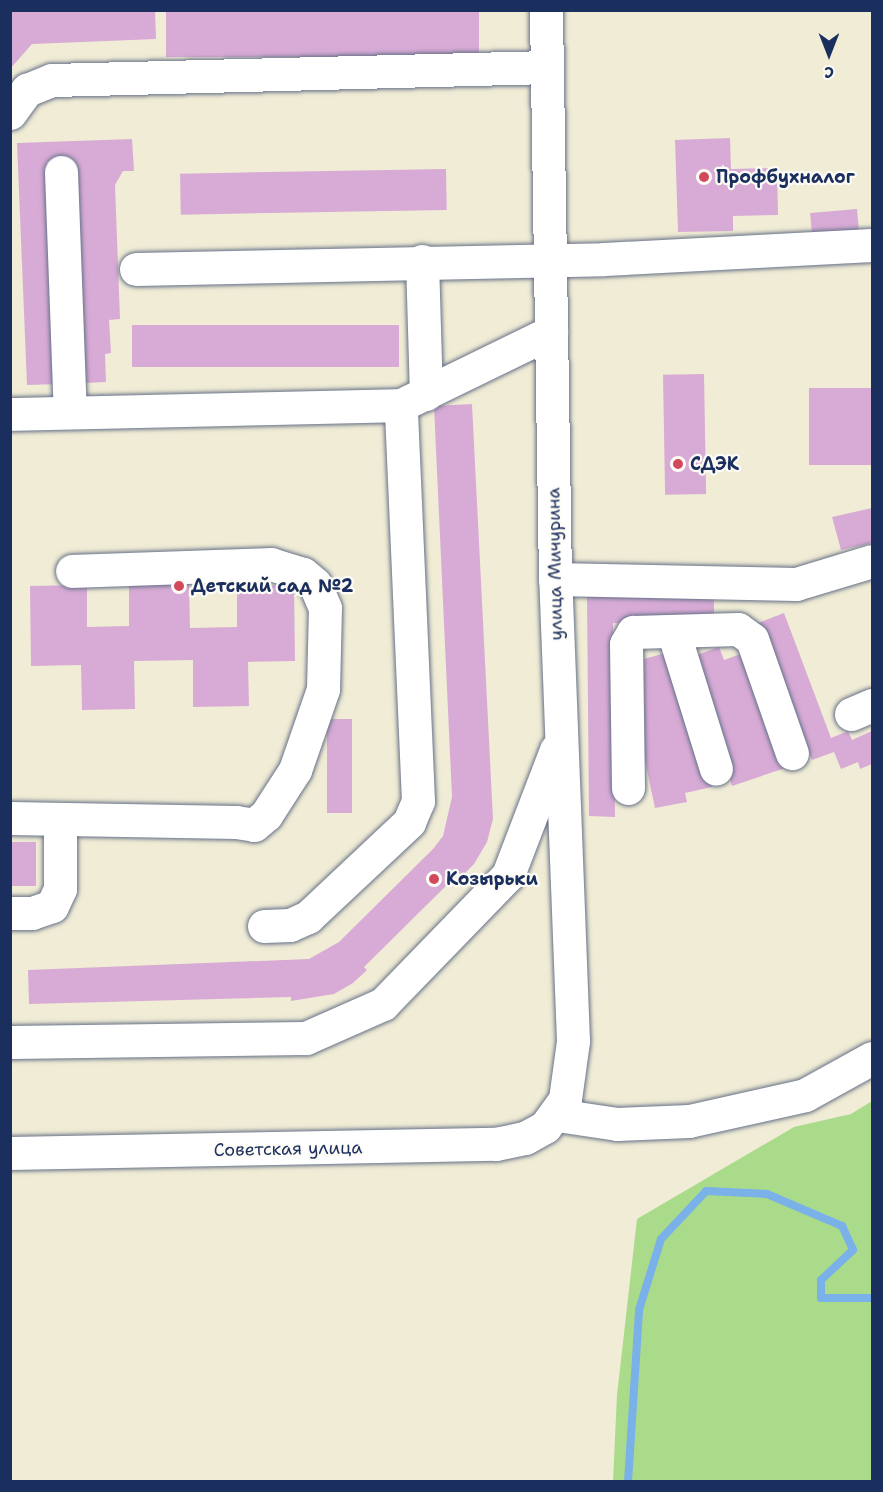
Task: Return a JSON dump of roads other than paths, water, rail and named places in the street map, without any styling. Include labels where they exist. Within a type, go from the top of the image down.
[{"type":"street","name":"улица Мичурина","points":[[546,10],[545,67],[555,579],[573,1041],[572,1074],[557,1115]]},
{"type":"street","points":[[10,113],[27,90],[52,80],[545,67]]},
{"type":"street","points":[[61,172],[70,412]]},
{"type":"street","points":[[136,269],[550,257],[604,259],[873,245]]},
{"type":"street","points":[[264,926],[290,925],[308,917],[409,822],[418,801],[413,399],[422,261]]},
{"type":"street","points":[[10,414],[413,399],[551,332]]},
{"type":"street","points":[[555,579],[796,584],[873,561]]},
{"type":"street","points":[[10,818],[236,822],[254,825],[266,815],[295,770],[323,689],[326,608],[315,584],[303,574],[271,564],[72,571]]},
{"type":"street","points":[[725,630],[730,583]]},
{"type":"street","points":[[628,788],[626,644],[633,632],[674,634],[738,629],[752,639],[792,753]]},
{"type":"street","points":[[674,634],[716,770]]},
{"type":"street","points":[[10,1042],[306,1038],[383,1004],[508,875],[561,739]]},
{"type":"street","points":[[10,913],[32,913],[52,906],[60,889],[60,820]]},
{"type":"street","points":[[557,1115],[616,1124],[689,1121],[805,1095],[873,1058]]},
{"type":"street","name":"Советская улица","points":[[10,1153],[459,1146],[525,1138],[557,1115]]},
{"type":"waterway","points":[[628,1482],[639,1310],[661,1239],[706,1191],[767,1194],[842,1226],[853,1250],[821,1280],[821,1298],[872,1298]]},
{"type":"place","name":"Профбухналог","points":[[704,177]]},
{"type":"place","name":"СДЭК","points":[[678,464]]},
{"type":"place","name":"Детский сад №2","points":[[179,586]]},
{"type":"place","name":"Козырьки","points":[[434,879]]}]
